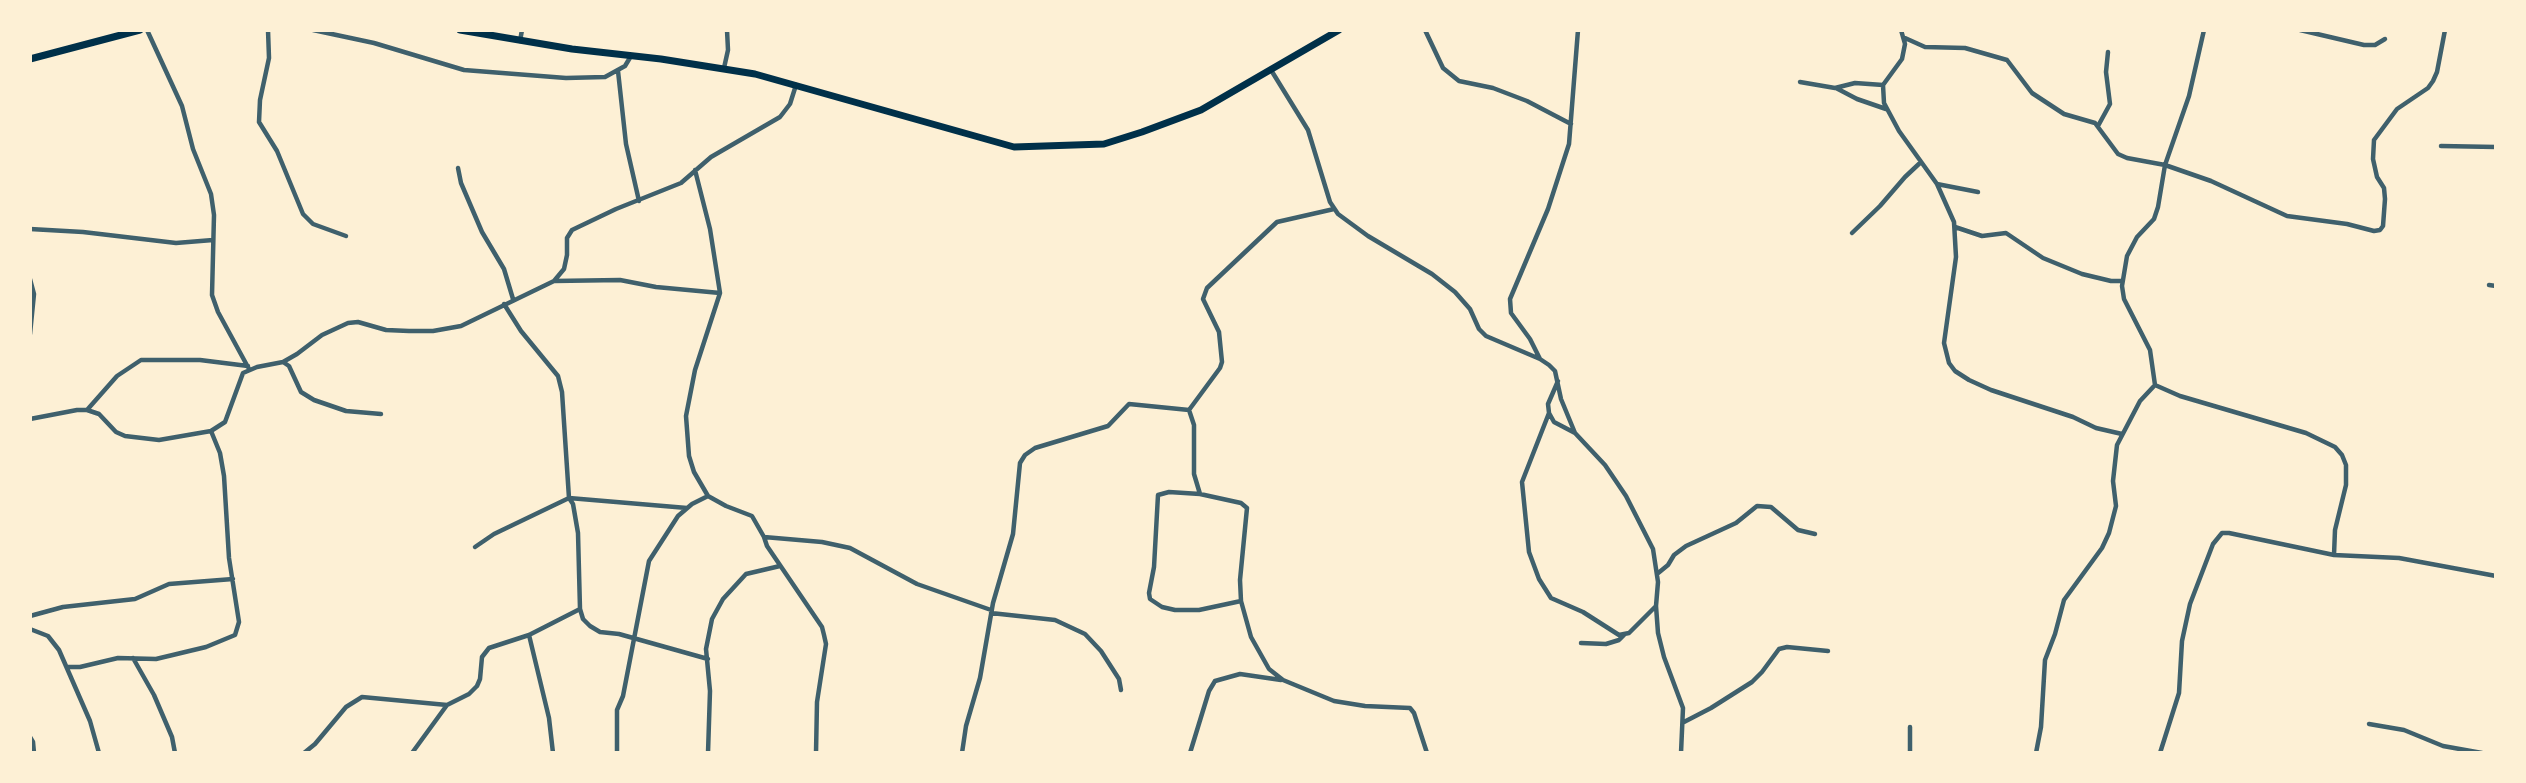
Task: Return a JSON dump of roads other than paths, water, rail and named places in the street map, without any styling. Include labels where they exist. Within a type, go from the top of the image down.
[{"type":"main road","points":[[30,59],[140,30]]},
{"type":"main road","points":[[460,30],[520,41],[724,68],[796,85],[1014,147],[1104,144],[1201,110],[1339,30]]},
{"type":"street","points":[[147,30],[182,106],[193,149],[211,194],[214,215],[212,295],[218,312],[248,368]]},
{"type":"street","points":[[268,30],[269,58],[260,100],[260,122],[277,151],[303,214],[313,224],[346,236]]},
{"type":"street","points":[[313,30],[374,43],[464,70],[566,78],[605,76],[625,66],[631,56]]},
{"type":"street","points":[[520,41],[522,30]]},
{"type":"street","points":[[724,68],[728,50],[727,30]]},
{"type":"street","points":[[1425,30],[1443,68],[1459,81],[1492,88],[1527,101],[1571,124]]},
{"type":"street","points":[[1540,359],[1530,339],[1511,313],[1509,299],[1548,209],[1569,144],[1578,30]]},
{"type":"street","points":[[1901,30],[1905,38],[1902,58],[1883,85],[1886,109],[1937,184],[1955,227],[1956,257],[1944,343],[1946,355],[1955,371],[1969,380],[2012,398],[2073,417],[2096,428],[2122,434]]},
{"type":"street","points":[[2155,385],[2150,350],[2124,299],[2122,281],[2127,256],[2132,246],[2154,219],[2162,191],[2165,165],[2189,96],[2204,30]]},
{"type":"street","points":[[2300,30],[2364,45],[2375,45],[2385,39]]},
{"type":"street","points":[[1905,38],[1925,46],[1965,48],[2007,60],[2025,86],[2054,109],[2098,126],[2118,154],[2127,158],[2165,165],[2235,190],[2287,216],[2380,230],[2384,222],[2385,199],[2384,188],[2377,177],[2373,159],[2374,140],[2397,109],[2428,88],[2433,81],[2438,72],[2445,30]]},
{"type":"street","points":[[2098,126],[2110,104],[2106,72],[2108,52]]},
{"type":"street","points":[[1271,70],[1308,130],[1334,209],[1368,236],[1412,260],[1455,292],[1470,309],[1479,329],[1486,336],[1540,359],[1555,371],[1561,399],[1575,433]]},
{"type":"street","points":[[618,71],[626,144],[639,201]]},
{"type":"street","points":[[1800,81],[1835,88],[1886,109]]},
{"type":"street","points":[[1835,88],[1855,83],[1883,85]]},
{"type":"street","points":[[554,281],[564,268],[567,238],[572,230],[594,218],[681,183],[711,157],[780,117],[790,104],[796,85]]},
{"type":"street","points":[[2441,146],[2496,147]]},
{"type":"street","points":[[1852,233],[1921,162]]},
{"type":"street","points":[[458,168],[461,183],[482,232],[504,269],[513,299]]},
{"type":"street","points":[[695,170],[710,229],[720,293],[695,370],[686,416],[689,456],[694,472],[708,496],[752,516],[767,546],[822,627],[826,644],[817,702],[816,753]]},
{"type":"street","points":[[1937,184],[1978,192]]},
{"type":"street","points":[[1189,410],[1222,362],[1220,332],[1203,299],[1207,288],[1277,222],[1334,209]]},
{"type":"street","points":[[1955,227],[1982,236],[2006,233],[2043,258],[2082,274],[2111,282],[2122,281]]},
{"type":"street","points":[[30,229],[83,232],[176,243],[213,240]]},
{"type":"street","points":[[30,279],[34,294],[30,334]]},
{"type":"street","points":[[87,410],[117,376],[141,360],[200,360],[248,368],[283,362],[322,335],[348,322],[358,322],[386,330],[433,331],[461,326],[554,281],[620,280],[656,287],[720,293]]},
{"type":"street","points":[[2489,285],[2496,286]]},
{"type":"street","points":[[504,304],[521,331],[558,376],[562,392],[569,498],[573,504],[578,533],[580,609],[583,619],[600,632],[635,638],[708,659]]},
{"type":"street","points":[[283,362],[289,366],[301,392],[314,400],[346,411],[381,414]]},
{"type":"street","points":[[30,419],[87,410],[99,414],[116,432],[125,436],[159,440],[211,431],[225,422],[233,405],[240,378],[248,368]]},
{"type":"street","points":[[1558,381],[1548,404],[1549,413],[1554,422],[1575,433],[1605,465],[1639,519],[1653,549],[1657,574],[1658,633],[1664,657],[1682,701],[1684,722],[1681,753]]},
{"type":"street","points":[[2036,753],[2041,727],[2045,660],[2067,592],[2102,548],[2109,533],[2116,506],[2115,454],[2122,434],[2140,401],[2155,385]]},
{"type":"street","points":[[2155,385],[2180,396],[2306,433],[2335,447],[2342,454],[2346,465],[2346,485],[2335,530],[2334,555]]},
{"type":"street","points":[[962,753],[966,726],[980,678],[991,612],[1013,534],[1020,464],[1025,455],[1035,448],[1108,426],[1129,404],[1189,410]]},
{"type":"street","points":[[1189,410],[1194,425],[1194,474],[1200,494]]},
{"type":"street","points":[[1549,413],[1522,482],[1529,552],[1533,565],[1551,598],[1583,612],[1613,632],[1624,635]]},
{"type":"street","points":[[67,667],[80,667],[106,660],[133,657],[156,659],[182,654],[206,647],[235,634],[239,622],[229,558],[224,476],[220,453],[211,431]]},
{"type":"street","points":[[1241,601],[1207,609],[1175,610],[1154,604],[1150,599],[1158,495],[1169,492],[1200,494],[1241,503],[1247,508],[1240,580],[1242,611],[1260,655],[1269,669],[1283,680]]},
{"type":"street","points":[[617,753],[617,710],[623,696],[649,561],[672,523],[687,508],[708,496]]},
{"type":"street","points":[[475,548],[494,534],[569,498],[687,508]]},
{"type":"street","points":[[1657,574],[1686,546],[1736,523],[1757,506],[1771,507],[1798,530],[1815,534]]},
{"type":"street","points":[[2160,753],[2179,693],[2182,641],[2188,614],[2215,539],[2222,533],[2334,555],[2406,559],[2496,576]]},
{"type":"street","points":[[764,537],[822,542],[850,548],[917,584],[991,612],[1055,620],[1085,634],[1101,651],[1119,679],[1121,690]]},
{"type":"street","points":[[708,753],[710,709],[706,649],[712,619],[723,599],[746,574],[780,566]]},
{"type":"street","points":[[30,616],[63,607],[135,599],[169,584],[233,579]]},
{"type":"street","points":[[1581,643],[1606,645],[1620,640],[1642,622],[1656,606]]},
{"type":"street","points":[[412,753],[447,705],[477,686],[482,657],[489,648],[530,635],[580,609]]},
{"type":"street","points":[[30,629],[48,636],[67,667],[90,722],[99,753]]},
{"type":"street","points":[[530,635],[549,718],[553,753]]},
{"type":"street","points":[[1684,722],[1752,682],[1779,649],[1787,647],[1828,651]]},
{"type":"street","points":[[133,657],[154,695],[172,736],[175,753]]},
{"type":"street","points":[[1190,753],[1209,692],[1215,681],[1240,674],[1283,680],[1334,701],[1365,706],[1410,708],[1414,713],[1427,753]]},
{"type":"street","points":[[304,753],[315,744],[346,707],[362,697],[447,705]]},
{"type":"street","points":[[2369,724],[2404,730],[2443,746],[2482,753]]},
{"type":"street","points":[[1910,727],[1910,753]]},
{"type":"street","points":[[30,737],[34,753]]}]
